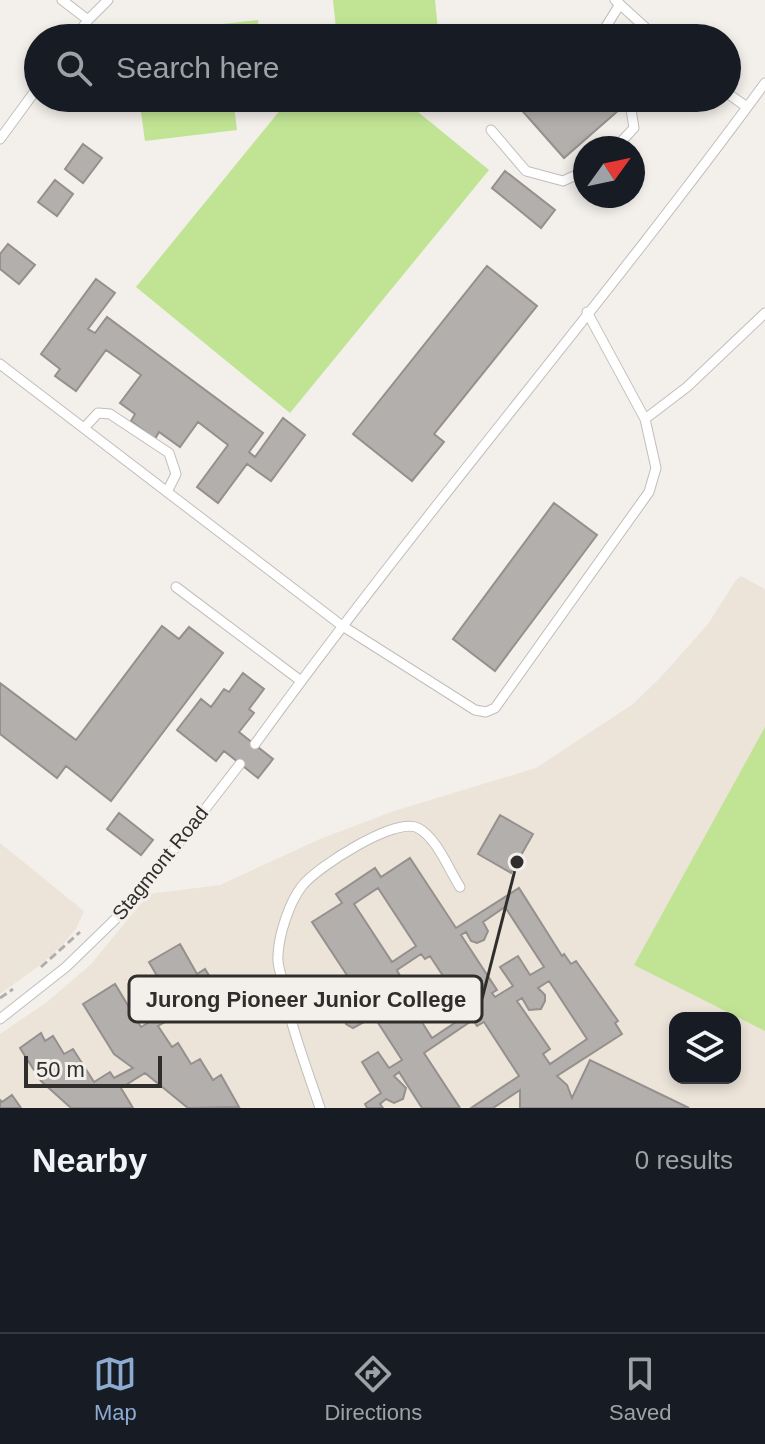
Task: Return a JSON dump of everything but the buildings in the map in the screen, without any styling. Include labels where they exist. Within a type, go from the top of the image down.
[{"type":"lane","points":[[62,0],[88,20]]},
{"type":"lane","points":[[85,24],[108,0]]},
{"type":"lane","points":[[606,24],[617,2],[641,24]]},
{"type":"lane","points":[[255,744],[341,625],[765,83]]},
{"type":"lane","points":[[741,103],[747,107]]},
{"type":"lane","points":[[0,139],[24,106]]},
{"type":"lane","points":[[626,136],[634,128],[631,112]]},
{"type":"lane","points":[[491,130],[526,171],[563,181],[573,176]]},
{"type":"lane","points":[[0,364],[341,625],[475,710],[486,712],[495,708],[649,492],[656,468],[645,419],[587,312]]},
{"type":"lane","points":[[645,419],[687,387],[765,313]]},
{"type":"lane","points":[[84,428],[98,413],[110,414],[169,453],[176,474],[167,492]]},
{"type":"lane","points":[[176,587],[301,681]]},
{"type":"lane","name":"Stagmont Road","points":[[0,1019],[66,967],[134,901],[240,764]]},
{"type":"lane","points":[[320,1108],[285,1003],[278,956],[286,919],[302,887],[328,863],[365,841],[407,825],[420,828],[432,842],[460,887]]},
{"type":"shaded area","points":[[741,576],[765,589],[765,1108],[0,1108],[0,1034],[47,1002],[91,964],[149,894],[220,885],[320,839],[394,811],[536,768],[633,704],[708,624]]},
{"type":"shaded area","points":[[0,843],[84,911],[76,929],[62,945],[0,994]]},
{"type":"green space","points":[[333,0],[435,0],[437,24],[336,24]]},
{"type":"green space","points":[[258,20],[258,24],[223,24]]},
{"type":"green space","points":[[141,112],[235,112],[237,130],[145,141]]},
{"type":"green space","points":[[279,112],[418,112],[489,170],[290,413],[136,287]]},
{"type":"green space","points":[[765,727],[765,1031],[741,1019],[741,1012],[727,1012],[634,965]]},
{"type":"place","name":"Jurong Pioneer Junior College","points":[[517,862]]}]
